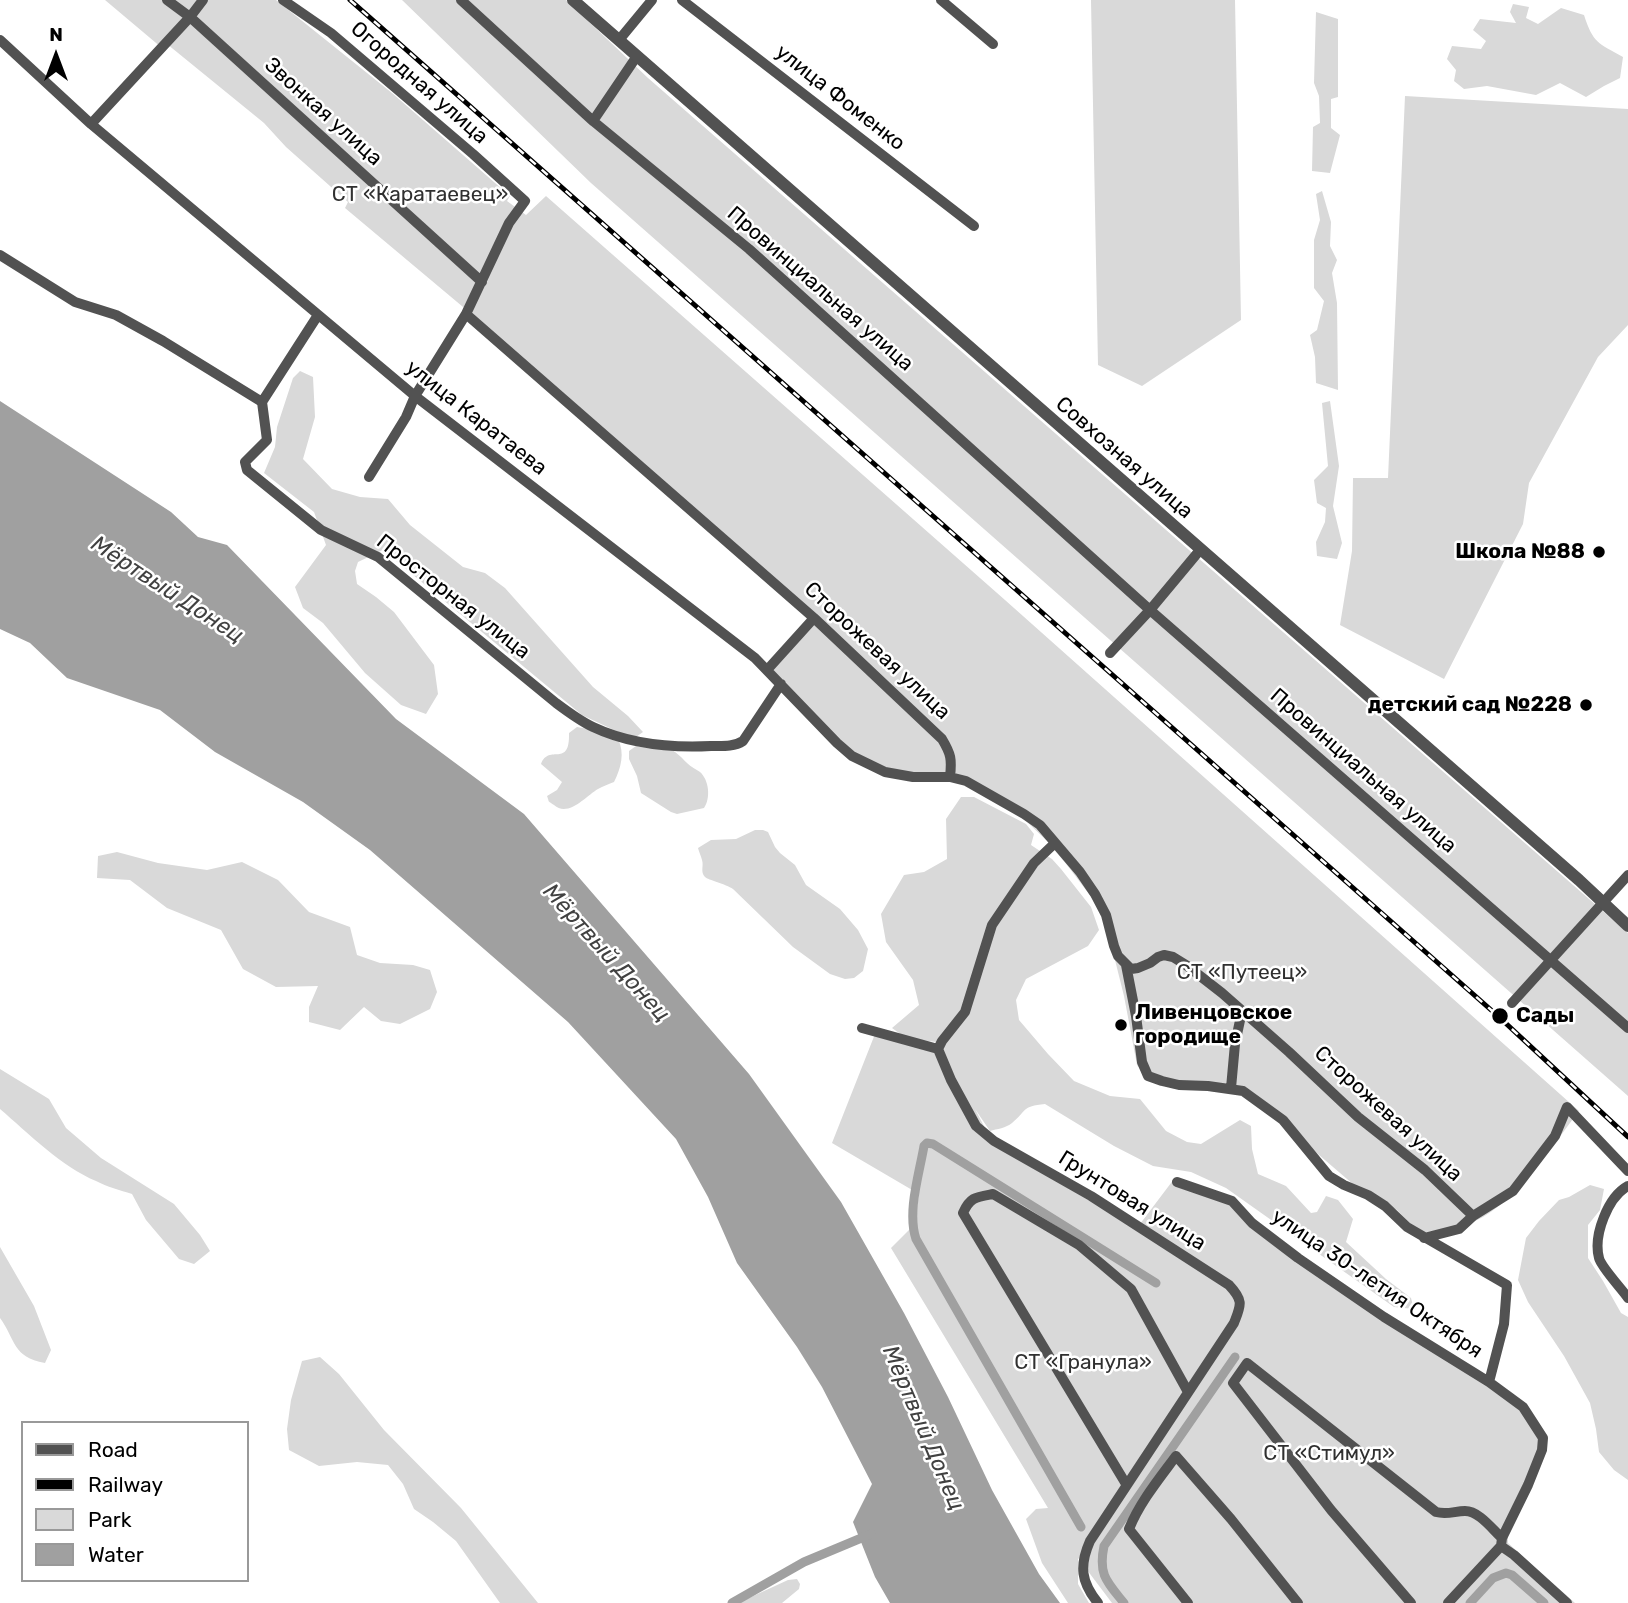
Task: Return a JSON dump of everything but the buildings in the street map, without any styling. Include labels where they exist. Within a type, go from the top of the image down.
[{"type":"street","name":"Звонкая улица","points":[[167,0],[190,17],[482,282]]},
{"type":"street","points":[[91,124],[203,0]]},
{"type":"street","name":"Огородная улица","points":[[283,0],[331,33],[525,201],[509,223],[482,282]]},
{"type":"street","name":"Провинциальная улица","points":[[461,0],[593,121],[749,249],[1150,610],[1628,1028]]},
{"type":"street","name":"Совхозная улица","points":[[573,0],[1579,880],[1628,926]]},
{"type":"street","points":[[619,40],[652,0]]},
{"type":"street","name":"улица Фоменко","points":[[682,0],[974,226]]},
{"type":"street","points":[[941,0],[993,44]]},
{"type":"street","name":"улица Каратаева","points":[[0,40],[91,124],[415,396],[744,650],[852,756],[885,772],[913,777],[950,777]]},
{"type":"street","points":[[593,121],[637,56]]},
{"type":"street","points":[[0,255],[75,302],[116,315],[163,341],[262,402],[318,315]]},
{"type":"street","points":[[369,477],[466,314],[482,282]]},
{"type":"street","name":"Сторожевая улица","points":[[466,314],[814,618],[942,738],[951,754],[950,777]]},
{"type":"street","name":"Просторная улица","points":[[262,402],[267,440],[245,462],[247,470],[321,530],[378,557],[581,721],[595,728],[646,743],[679,746],[739,744],[780,684]]},
{"type":"street","points":[[1110,653],[1200,550]]},
{"type":"street","points":[[767,670],[814,618]]},
{"type":"street","points":[[950,777],[966,781],[1040,825],[1095,894],[1106,915],[1118,956],[1126,964],[1142,1062],[1148,1076],[1179,1085],[1243,1091],[1283,1120],[1329,1176],[1368,1195],[1385,1206],[1407,1227],[1507,1285],[1504,1324],[1489,1382]]},
{"type":"street","points":[[862,1028],[938,1049],[965,1012],[992,925],[1034,863],[1055,843]]},
{"type":"street","points":[[1512,1003],[1628,875]]},
{"type":"street","name":"Сторожевая улица","points":[[1126,964],[1131,969],[1138,968],[1158,957],[1168,955],[1186,965],[1222,993],[1358,1117],[1424,1170],[1473,1216]]},
{"type":"street","points":[[1231,1088],[1235,1044],[1242,1012]]},
{"type":"street","name":"Грунтовая улица","points":[[938,1049],[976,1126],[994,1141],[1091,1196],[1229,1285],[1238,1294],[1241,1305],[1234,1323],[1126,1484],[1084,1554],[1082,1571],[1089,1592],[1098,1603]]},
{"type":"street","points":[[1424,1238],[1459,1229],[1473,1216],[1513,1191],[1555,1136],[1567,1107],[1628,1171]]},
{"type":"street","name":"улица 30-летия Октября","points":[[1177,1182],[1232,1201],[1252,1223],[1298,1258],[1523,1407],[1543,1438],[1542,1450],[1501,1542]]},
{"type":"street","points":[[1628,1186],[1622,1189],[1603,1216],[1598,1241],[1599,1259],[1628,1298]]},
{"type":"street","points":[[1126,1484],[963,1213],[968,1202],[979,1196],[993,1194],[1080,1245],[1131,1289],[1188,1391]]},
{"type":"street","points":[[1410,1603],[1331,1510],[1233,1383],[1247,1363],[1437,1512],[1474,1513],[1514,1555],[1567,1603]]},
{"type":"street","points":[[1188,1603],[1129,1529],[1145,1497],[1176,1456],[1298,1603]]},
{"type":"street","points":[[1448,1603],[1501,1542]]},
{"type":"green space","name":"СТ «Путеец»","points":[[105,0],[276,0],[392,93],[510,196],[507,201],[526,215],[546,196],[1579,1111],[1535,1169],[1497,1208],[1476,1221],[1419,1233],[1397,1210],[1354,1185],[1248,1094],[1171,1088],[1146,1078],[1137,1065],[1107,928],[1095,902],[1047,841],[1003,799],[964,780],[869,768],[767,673],[814,616],[469,312],[345,208],[348,202],[286,147],[264,123],[167,44],[162,48]]},
{"type":"green space","points":[[402,0],[566,0],[648,78],[1628,933],[1628,1096],[591,183]]},
{"type":"green space","points":[[1091,0],[1235,0],[1241,320],[1142,386],[1098,365]]},
{"type":"green space","points":[[1513,4],[1529,7],[1526,18],[1538,24],[1561,8],[1584,15],[1594,37],[1623,57],[1620,78],[1586,97],[1560,83],[1536,95],[1487,86],[1464,89],[1454,81],[1456,70],[1447,59],[1452,46],[1481,49],[1486,41],[1473,30],[1480,19],[1516,23],[1510,12]]},
{"type":"green space","points":[[1316,12],[1338,19],[1338,97],[1331,99],[1331,128],[1340,135],[1330,173],[1312,171],[1313,127],[1320,123],[1319,96],[1314,83]]},
{"type":"green space","points":[[1405,96],[1628,109],[1628,325],[1598,357],[1529,483],[1523,524],[1444,679],[1340,625],[1352,551],[1353,478],[1388,478]]},
{"type":"green space","points":[[1322,191],[1331,222],[1330,246],[1337,260],[1332,273],[1337,303],[1338,390],[1316,383],[1315,357],[1310,335],[1317,330],[1324,301],[1314,288],[1314,240],[1320,220],[1316,194]]},
{"type":"green space","points":[[300,371],[313,377],[315,417],[303,459],[332,489],[360,497],[388,499],[410,525],[463,567],[485,573],[505,588],[593,687],[643,732],[633,739],[582,715],[383,550],[358,562],[355,571],[357,584],[394,612],[434,665],[438,694],[426,714],[401,705],[365,673],[323,623],[303,608],[295,587],[326,545],[314,512],[264,473],[275,447],[277,427],[293,378]]},
{"type":"green space","points":[[1330,401],[1339,466],[1333,506],[1342,543],[1337,559],[1317,556],[1316,542],[1325,522],[1326,508],[1317,503],[1314,480],[1328,466],[1322,403]]},
{"type":"green space","points":[[577,727],[618,739],[622,755],[620,766],[614,782],[571,807],[559,808],[549,802],[547,796],[557,790],[562,782],[541,764],[549,755],[566,750],[569,733]]},
{"type":"green space","points":[[636,746],[668,748],[700,772],[708,789],[704,808],[677,814],[641,793],[629,759],[629,751]]},
{"type":"green space","points":[[961,797],[974,797],[1026,824],[1034,834],[1031,845],[1052,859],[1061,869],[1091,907],[1099,930],[1088,946],[1026,979],[1016,1000],[1019,1020],[1048,1054],[1074,1081],[1110,1096],[1140,1099],[1166,1131],[1187,1142],[1201,1144],[1240,1120],[1251,1126],[1252,1149],[1258,1174],[1286,1186],[1311,1213],[1317,1212],[1326,1196],[1338,1200],[1353,1219],[1346,1242],[1411,1298],[1414,1309],[1394,1307],[1226,1188],[1191,1172],[1153,1166],[1045,1104],[1028,1108],[1010,1125],[990,1131],[975,1109],[987,1132],[1140,1224],[1174,1179],[1229,1201],[1348,1290],[1497,1385],[1535,1423],[1543,1442],[1508,1532],[1508,1543],[1575,1603],[1112,1603],[1078,1558],[1078,1584],[1089,1603],[1068,1603],[1042,1563],[1026,1519],[1036,1509],[1048,1508],[891,1248],[915,1224],[919,1194],[832,1143],[875,1034],[945,1056],[936,1042],[906,1038],[892,1028],[919,1005],[913,980],[886,942],[881,914],[904,875],[924,872],[947,859],[946,819]]},
{"type":"green space","points":[[755,830],[768,832],[775,847],[795,865],[806,885],[840,909],[858,930],[868,949],[863,971],[854,978],[845,979],[830,974],[793,947],[733,889],[704,875],[698,848],[711,840],[736,839]]},
{"type":"green space","points":[[117,852],[158,863],[207,870],[242,862],[278,880],[309,912],[350,927],[357,955],[380,963],[413,965],[430,970],[437,992],[430,1009],[400,1024],[381,1021],[364,1007],[340,1030],[309,1022],[309,1007],[318,986],[276,987],[243,969],[221,930],[167,908],[130,880],[97,878],[98,856]]},
{"type":"green space","points":[[0,1069],[49,1099],[66,1128],[101,1158],[174,1204],[210,1251],[194,1264],[179,1259],[146,1220],[132,1194],[83,1175],[34,1139],[0,1109]]},
{"type":"green space","points":[[1590,1185],[1604,1189],[1600,1210],[1588,1225],[1588,1258],[1621,1313],[1628,1317],[1628,1480],[1614,1470],[1599,1452],[1590,1403],[1564,1356],[1528,1302],[1518,1280],[1526,1238],[1559,1200]]},
{"type":"green space","points":[[0,1247],[34,1306],[51,1350],[45,1363],[26,1357],[20,1352],[0,1318]]},
{"type":"green space","points":[[320,1357],[339,1374],[384,1430],[461,1508],[538,1603],[500,1603],[456,1541],[414,1509],[403,1484],[388,1465],[357,1462],[319,1466],[289,1450],[287,1429],[291,1400],[302,1361]]},
{"type":"green space","points":[[797,1579],[799,1589],[782,1603],[738,1603],[788,1580]]},
{"type":"water","name":"Мёртвый Донец","points":[[0,401],[171,512],[198,537],[227,545],[396,719],[524,814],[749,1074],[841,1202],[904,1313],[992,1490],[1039,1574],[1060,1603],[890,1603],[875,1577],[853,1522],[872,1484],[822,1387],[737,1263],[708,1197],[676,1139],[568,1022],[370,850],[303,802],[215,752],[160,710],[67,678],[30,643],[0,629]]},
{"type":"waterway","points":[[1081,1527],[916,1239],[913,1205],[924,1146],[927,1143],[933,1144],[1156,1283]]},
{"type":"waterway","points":[[1124,1603],[1105,1578],[1102,1564],[1104,1546],[1235,1357]]},
{"type":"waterway","points":[[732,1603],[804,1562],[871,1534]]},
{"type":"waterway","points":[[1470,1603],[1493,1578],[1506,1573],[1512,1575],[1544,1603]]},
{"type":"railway","points":[[350,0],[1499,1017],[1628,1137]]},
{"type":"place","name":"Школа №88","points":[[1599,552]]},
{"type":"place","name":"детский сад №228","points":[[1586,705]]},
{"type":"place","name":"Сады","points":[[1500,1016]]},
{"type":"place","name":"Ливенцовское городище","points":[[1121,1025]]},
{"type":"park label","name":"СТ «Каратаевец»","points":[[420,195]]},
{"type":"park label","name":"СТ «Гранула»","points":[[1083,1363]]},
{"type":"park label","name":"СТ «Стимул»","points":[[1329,1454]]}]
